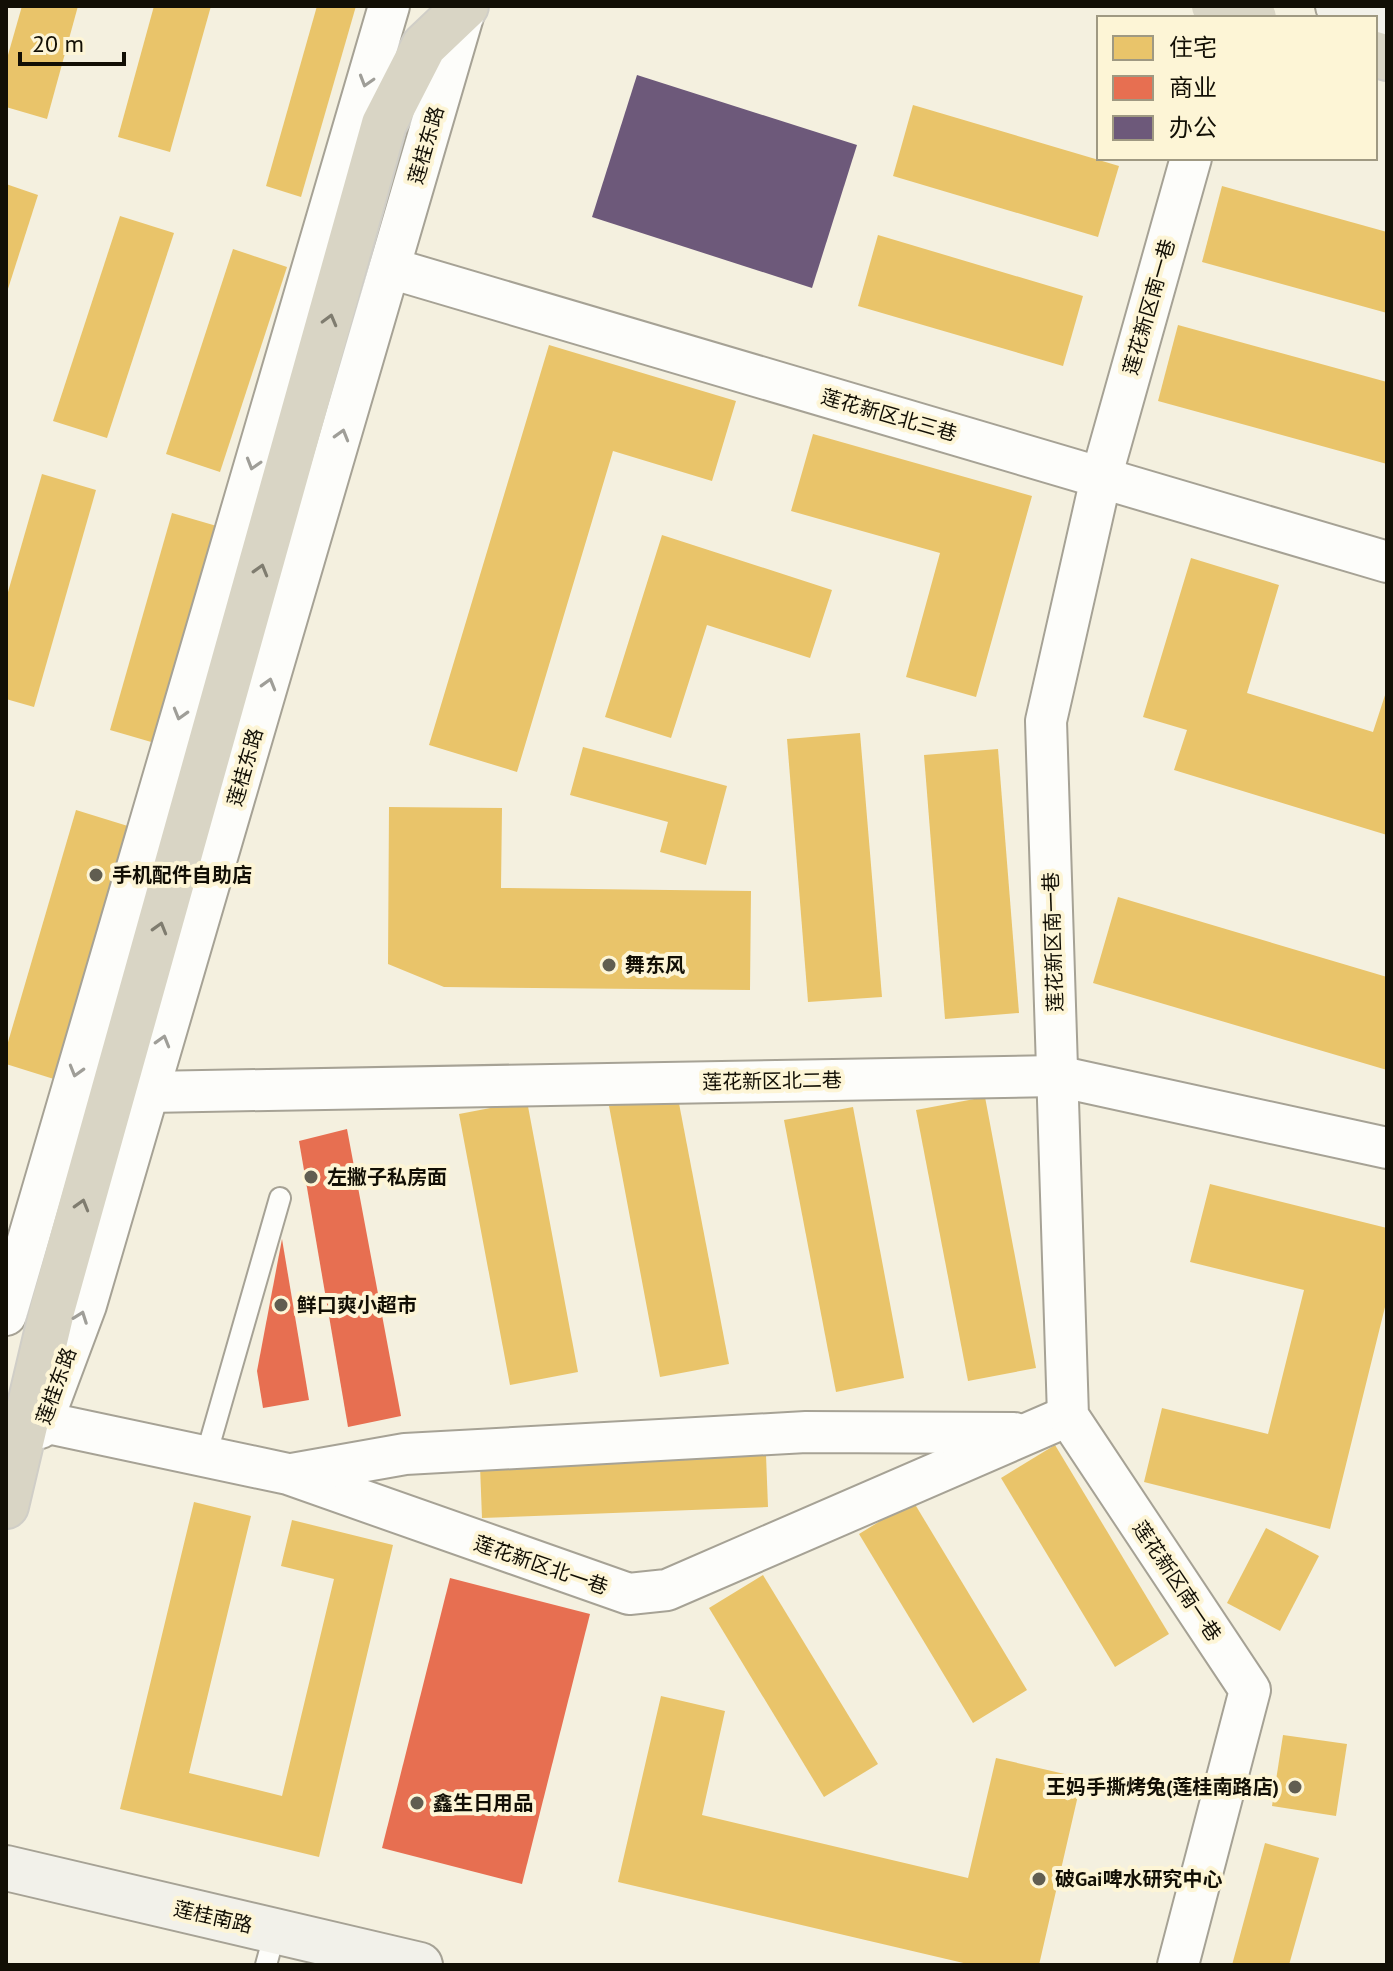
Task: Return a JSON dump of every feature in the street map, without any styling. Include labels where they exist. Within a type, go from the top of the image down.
[{"type":"highway","points":[[6,1506],[53,1307],[384,124],[424,46],[466,6]]},
{"type":"highway","points":[[1214,6],[1247,16]]},
{"type":"street","points":[[6,1315],[389,6]]},
{"type":"street","name":"莲桂东路","points":[[6,1522],[86,1305],[466,6]]},
{"type":"street","points":[[1338,6],[1373,16]]},
{"type":"street","name":"莲花新区南一巷","points":[[1178,1965],[1250,1690],[1068,1416],[1046,721],[1101,478],[1190,160]]},
{"type":"street","name":"莲花新区北三巷","points":[[390,268],[1387,562]]},
{"type":"street","name":"莲花新区北二巷","points":[[148,1092],[1057,1076],[1387,1148]]},
{"type":"street","name":"莲花新区北一巷","points":[[43,1422],[288,1474],[629,1594],[667,1590],[1068,1416]]},
{"type":"street","points":[[288,1474],[405,1454],[467,1450],[806,1432],[1028,1433]]},
{"type":"street","name":"莲桂南路","points":[[6,1868],[271,1948],[420,1965]]},
{"type":"lane","points":[[206,1456],[280,1198]]},
{"type":"building: 住宅","points":[[22,6],[78,6],[47,119],[6,107],[6,62]]},
{"type":"building: 住宅","points":[[154,6],[211,6],[170,152],[118,137]]},
{"type":"building: 住宅","points":[[317,6],[356,6],[301,197],[266,186]]},
{"type":"building: 住宅","points":[[913,105],[1119,166],[1098,237],[893,176]]},
{"type":"building: 住宅","points":[[6,184],[38,195],[7,292],[6,292]]},
{"type":"building: 住宅","points":[[1222,186],[1387,232],[1387,313],[1202,262]]},
{"type":"building: 住宅","points":[[120,216],[174,233],[107,438],[53,421]]},
{"type":"building: 住宅","points":[[878,235],[1083,296],[1063,366],[858,306]]},
{"type":"building: 住宅","points":[[233,249],[287,267],[220,472],[166,454]]},
{"type":"building: 住宅","points":[[1178,325],[1387,382],[1387,464],[1158,401]]},
{"type":"building: 住宅","points":[[549,345],[736,401],[712,481],[613,451],[517,772],[429,745]]},
{"type":"building: 住宅","points":[[813,434],[1032,496],[976,697],[906,677],[940,553],[791,511]]},
{"type":"building: 住宅","points":[[42,474],[96,490],[34,707],[6,699],[6,599]]},
{"type":"building: 住宅","points":[[172,513],[227,529],[165,746],[110,730]]},
{"type":"building: 住宅","points":[[662,535],[832,590],[810,658],[707,625],[671,738],[605,717]]},
{"type":"building: 住宅","points":[[1191,558],[1279,585],[1247,693],[1373,732],[1387,689],[1387,835],[1174,770],[1187,730],[1143,717]]},
{"type":"building: 住宅","points":[[860,733],[882,997],[808,1002],[787,739]]},
{"type":"building: 住宅","points":[[583,747],[727,786],[706,865],[660,852],[668,822],[570,795]]},
{"type":"building: 住宅","points":[[998,749],[1019,1013],[945,1019],[924,755]]},
{"type":"building: 住宅","points":[[389,807],[502,808],[501,888],[751,891],[750,990],[444,987],[388,964]]},
{"type":"building: 住宅","points":[[76,810],[131,827],[57,1080],[6,1064],[6,1049]]},
{"type":"building: 住宅","points":[[1118,897],[1387,977],[1387,1070],[1093,983]]},
{"type":"building: 住宅","points":[[677,1093],[729,1364],[660,1377],[609,1106]]},
{"type":"building: 住宅","points":[[985,1097],[1036,1368],[968,1381],[916,1110]]},
{"type":"building: 住宅","points":[[527,1101],[578,1372],[510,1385],[459,1114]]},
{"type":"building: 住宅","points":[[853,1107],[904,1378],[836,1392],[784,1120]]},
{"type":"building: 住宅","points":[[1210,1184],[1387,1228],[1387,1299],[1330,1529],[1144,1482],[1162,1408],[1268,1434],[1304,1290],[1190,1262]]},
{"type":"building: 住宅","points":[[1055,1445],[1169,1634],[1115,1667],[1001,1478]]},
{"type":"building: 住宅","points":[[766,1455],[768,1507],[482,1518],[480,1466]]},
{"type":"building: 住宅","points":[[913,1501],[1027,1690],[973,1723],[859,1534]]},
{"type":"building: 住宅","points":[[194,1502],[251,1516],[189,1773],[282,1796],[334,1579],[281,1566],[292,1520],[393,1545],[319,1857],[120,1809]]},
{"type":"building: 住宅","points":[[1266,1528],[1319,1556],[1280,1631],[1227,1603]]},
{"type":"building: 住宅","points":[[763,1575],[878,1764],[824,1797],[709,1608]]},
{"type":"building: 住宅","points":[[661,1696],[725,1711],[702,1815],[968,1878],[996,1758],[1082,1778],[1039,1965],[972,1965],[618,1882]]},
{"type":"building: 住宅","points":[[1283,1735],[1347,1744],[1336,1816],[1272,1806]]},
{"type":"building: 住宅","points":[[1265,1843],[1319,1858],[1289,1965],[1232,1965]]},
{"type":"building: 商业","points":[[347,1129],[401,1416],[348,1427],[299,1141]]},
{"type":"building: 商业","name":"鲜口爽小超市","points":[[282,1239],[309,1400],[263,1408],[257,1371]]},
{"type":"building: 商业","points":[[450,1578],[590,1614],[522,1884],[382,1848]]},
{"type":"building: 办公","points":[[637,75],[857,145],[812,288],[592,217]]},
{"type":"place","name":"手机配件自助店","points":[[96,875]]},
{"type":"place","name":"舞东风","points":[[609,965]]},
{"type":"place","name":"左撇子私房面","points":[[311,1177]]},
{"type":"place","name":"鲜口爽小超市","points":[[281,1305]]},
{"type":"place","name":"王妈手撕烤兔(莲桂南路店)","points":[[1295,1787]]},
{"type":"place","name":"鑫生日用品","points":[[417,1803]]},
{"type":"place","name":"破Gai啤水研究中心","points":[[1039,1879]]}]
